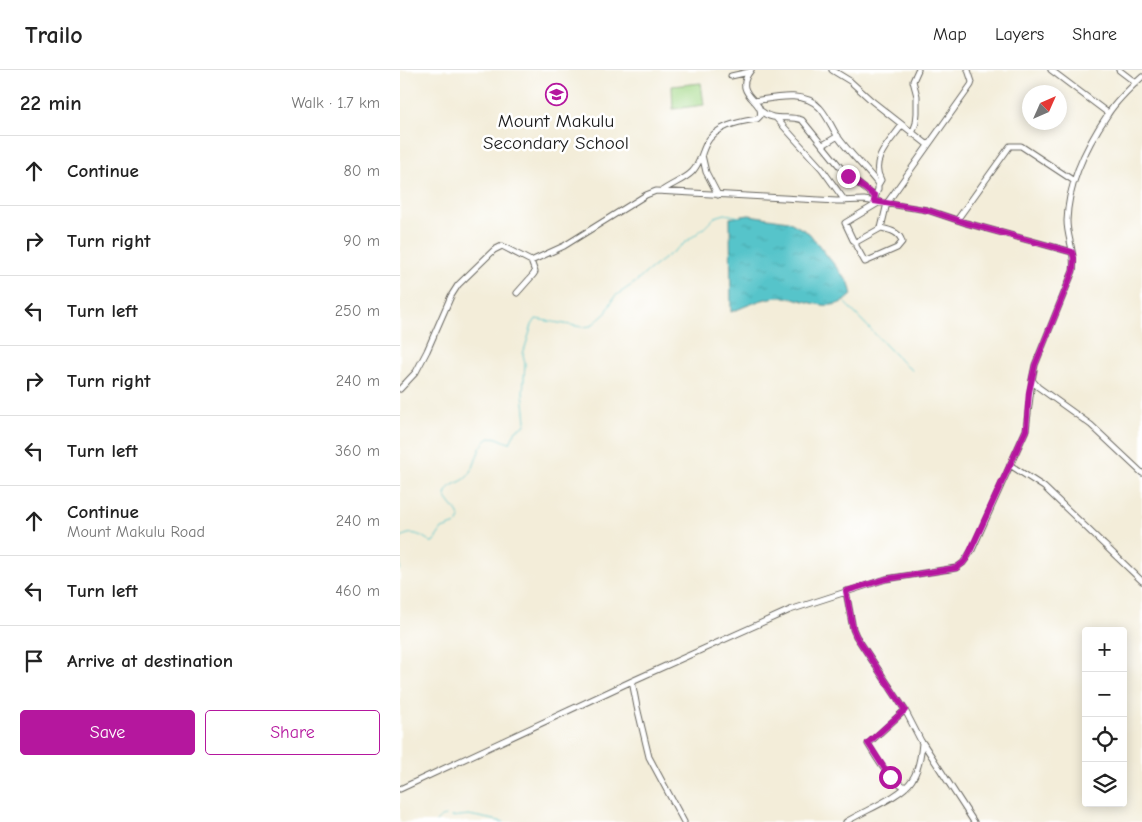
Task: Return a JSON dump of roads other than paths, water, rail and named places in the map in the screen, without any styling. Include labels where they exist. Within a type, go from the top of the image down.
[{"type":"street","points":[[832,70],[850,81],[928,146]]},
{"type":"street","points":[[912,134],[917,113],[913,81],[918,70]]},
{"type":"street","points":[[881,228],[887,203],[971,85],[972,82],[968,70]]},
{"type":"street","points":[[1051,70],[1108,113]]},
{"type":"street","points":[[1119,70],[1136,82]]},
{"type":"street","points":[[731,76],[750,71]]},
{"type":"street","points":[[750,71],[745,80],[746,92],[749,97],[756,101],[762,114],[770,118],[802,120],[845,173],[876,200]]},
{"type":"street","points":[[400,789],[790,610],[886,579],[956,568],[963,563],[972,550],[1026,430],[1035,365],[1073,271],[1074,258],[1067,231],[1067,221],[1074,181],[1108,113],[1142,77]]},
{"type":"street","points":[[756,101],[787,97],[810,100],[820,108],[838,136],[878,185]]},
{"type":"street","points":[[531,261],[564,246],[646,195],[662,191],[690,174],[698,165],[707,142],[724,127],[736,122],[757,119],[762,114]]},
{"type":"street","points":[[776,118],[822,169],[845,201]]},
{"type":"street","points":[[856,242],[881,228],[899,235],[902,244],[866,262],[863,260],[846,223],[876,200],[878,185],[881,180],[877,173],[877,161],[902,126]]},
{"type":"street","points":[[824,145],[838,136]]},
{"type":"street","points":[[957,220],[1010,146],[1020,146],[1074,181]]},
{"type":"street","points":[[702,154],[706,172],[718,195]]},
{"type":"street","points":[[662,191],[845,201],[876,200],[927,210],[1072,252]]},
{"type":"street","points":[[400,389],[416,372],[451,296],[494,250],[502,246],[531,261],[535,272],[517,293]]},
{"type":"street","points":[[1032,380],[1044,392],[1091,425],[1142,473]]},
{"type":"street","points":[[1010,465],[1044,487],[1142,580]]},
{"type":"street","points":[[846,591],[856,636],[905,710],[922,743],[974,822]]},
{"type":"street","points":[[632,681],[636,707],[649,757],[684,822]]},
{"type":"street","points":[[905,710],[868,744],[890,777],[906,787]]},
{"type":"street","points":[[846,822],[874,808],[906,787],[916,772],[922,743]]},
{"type":"water","points":[[749,215],[788,221],[809,233],[849,283],[852,295],[835,305],[819,305],[788,297],[774,297],[731,312],[730,218]]},
{"type":"waterway","points":[[400,538],[412,533],[433,542],[442,529],[456,524],[460,519],[445,495],[449,488],[468,476],[484,442],[488,439],[496,438],[510,443],[516,430],[524,426],[526,421],[523,393],[525,364],[523,354],[532,325],[536,319],[582,327],[591,326],[606,313],[614,297],[636,282],[704,228],[715,217],[725,214],[740,217]]},
{"type":"waterway","points":[[844,302],[912,370]]},
{"type":"waterway","points":[[400,561],[400,570]]},
{"type":"waterway","points":[[451,817],[469,815],[504,822]]},
{"type":"waterway","points":[[436,822],[441,817],[446,816]]},
{"type":"place","name":"Mount Makulu Secondary School","points":[[556,94]]}]
